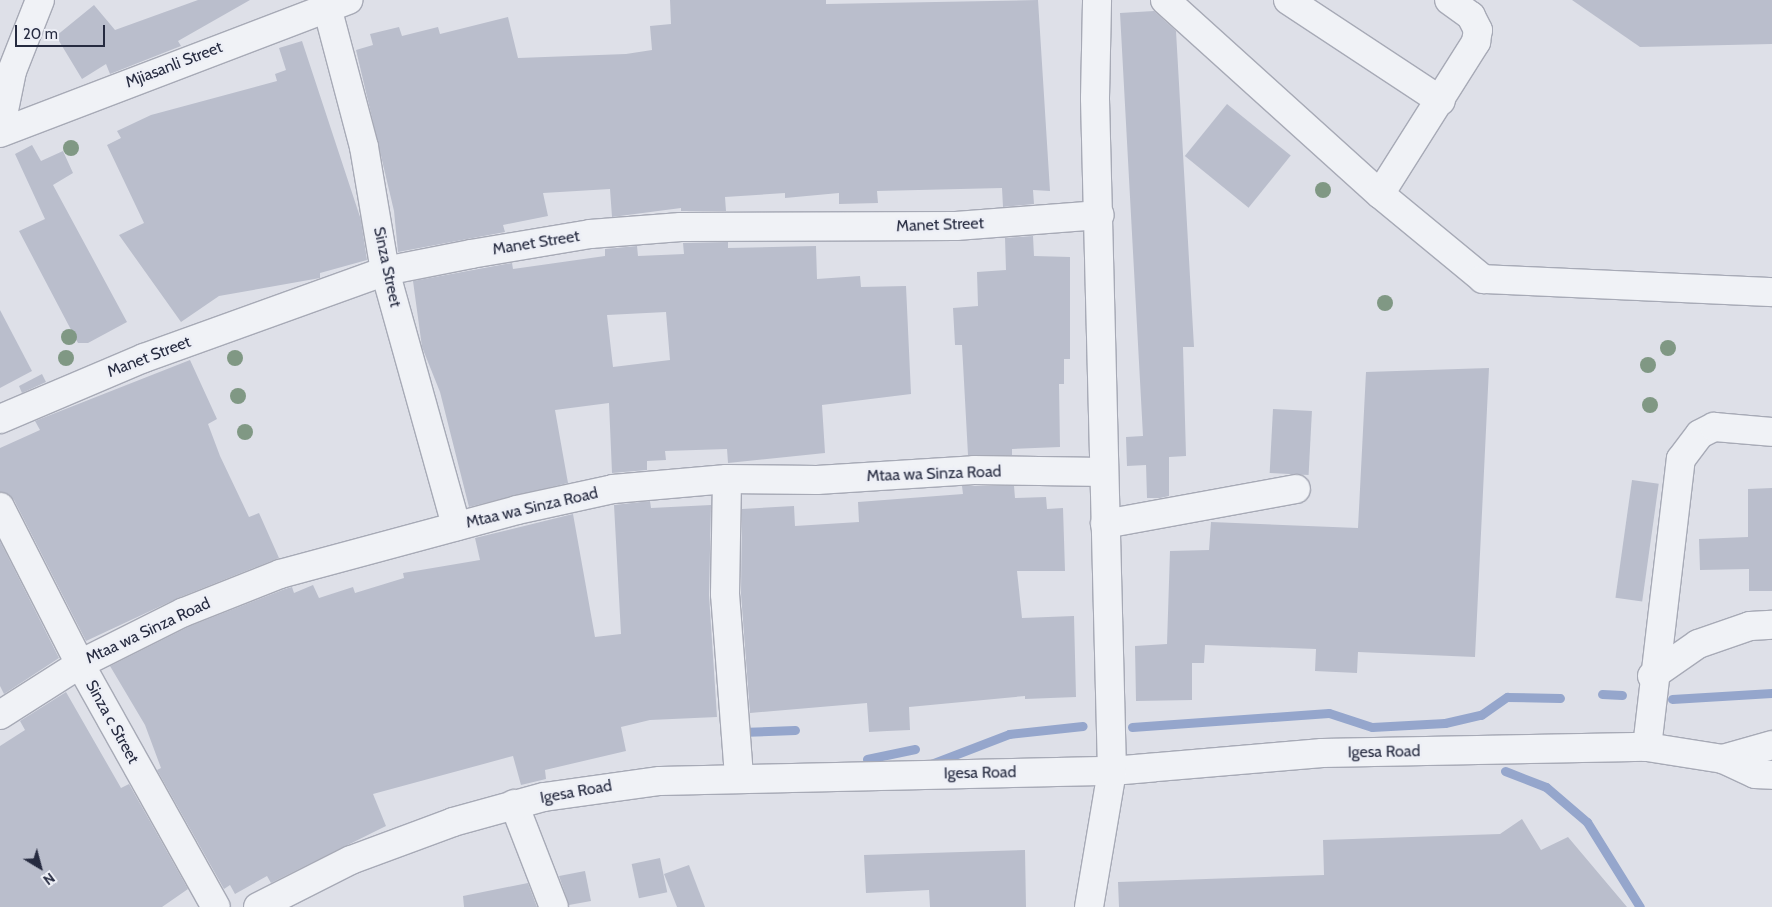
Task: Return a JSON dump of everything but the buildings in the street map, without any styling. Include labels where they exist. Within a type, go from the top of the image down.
[{"type":"street","points":[[1,132],[12,71],[40,0]]},
{"type":"street","points":[[1089,907],[1112,772],[1105,524],[1097,0]]},
{"type":"street","points":[[1166,0],[1380,194],[1483,279],[1772,292]]},
{"type":"street","points":[[1288,0],[1440,101]]},
{"type":"street","points":[[1380,194],[1472,53],[1478,30],[1471,16],[1449,0]]},
{"type":"street","name":"Mjiasanli Street","points":[[1,132],[338,3]]},
{"type":"street","name":"Sinza Street","points":[[338,3],[385,271],[456,526]]},
{"type":"street","name":"Manet Street","points":[[0,419],[144,358],[385,271],[536,242],[635,230],[763,224],[956,226],[1100,215]]},
{"type":"street","points":[[1647,747],[1652,676],[1681,459],[1700,434],[1714,427],[1772,432]]},
{"type":"street","name":"Mtaa wa Sinza Road","points":[[0,715],[80,664],[184,612],[280,574],[456,526],[613,490],[727,479],[817,480],[974,470],[1104,472]]},
{"type":"street","points":[[727,479],[726,594],[739,776]]},
{"type":"street","points":[[1105,524],[1296,490]]},
{"type":"street","name":"Sinza c Street","points":[[0,507],[80,664],[216,907]]},
{"type":"street","points":[[1652,676],[1698,644],[1750,626],[1772,625]]},
{"type":"street","name":"Igesa Road","points":[[1723,759],[1772,745]]},
{"type":"street","name":"Igesa Road","points":[[260,906],[351,860],[514,804],[621,784],[739,776],[1112,772],[1322,753],[1647,747],[1723,759],[1766,780]]},
{"type":"street","points":[[514,804],[554,907]]},
{"type":"waterway","points":[[1672,699],[1772,693]]},
{"type":"waterway","points":[[1602,694],[1622,695]]},
{"type":"waterway","points":[[1132,727],[1329,713],[1372,727],[1445,723],[1481,715],[1507,697],[1560,698]]},
{"type":"waterway","points":[[931,764],[1009,734],[1083,726]]},
{"type":"waterway","points":[[741,732],[795,730]]},
{"type":"waterway","points":[[867,759],[915,749]]},
{"type":"waterway","points":[[1505,771],[1546,787],[1587,822],[1640,907]]}]
